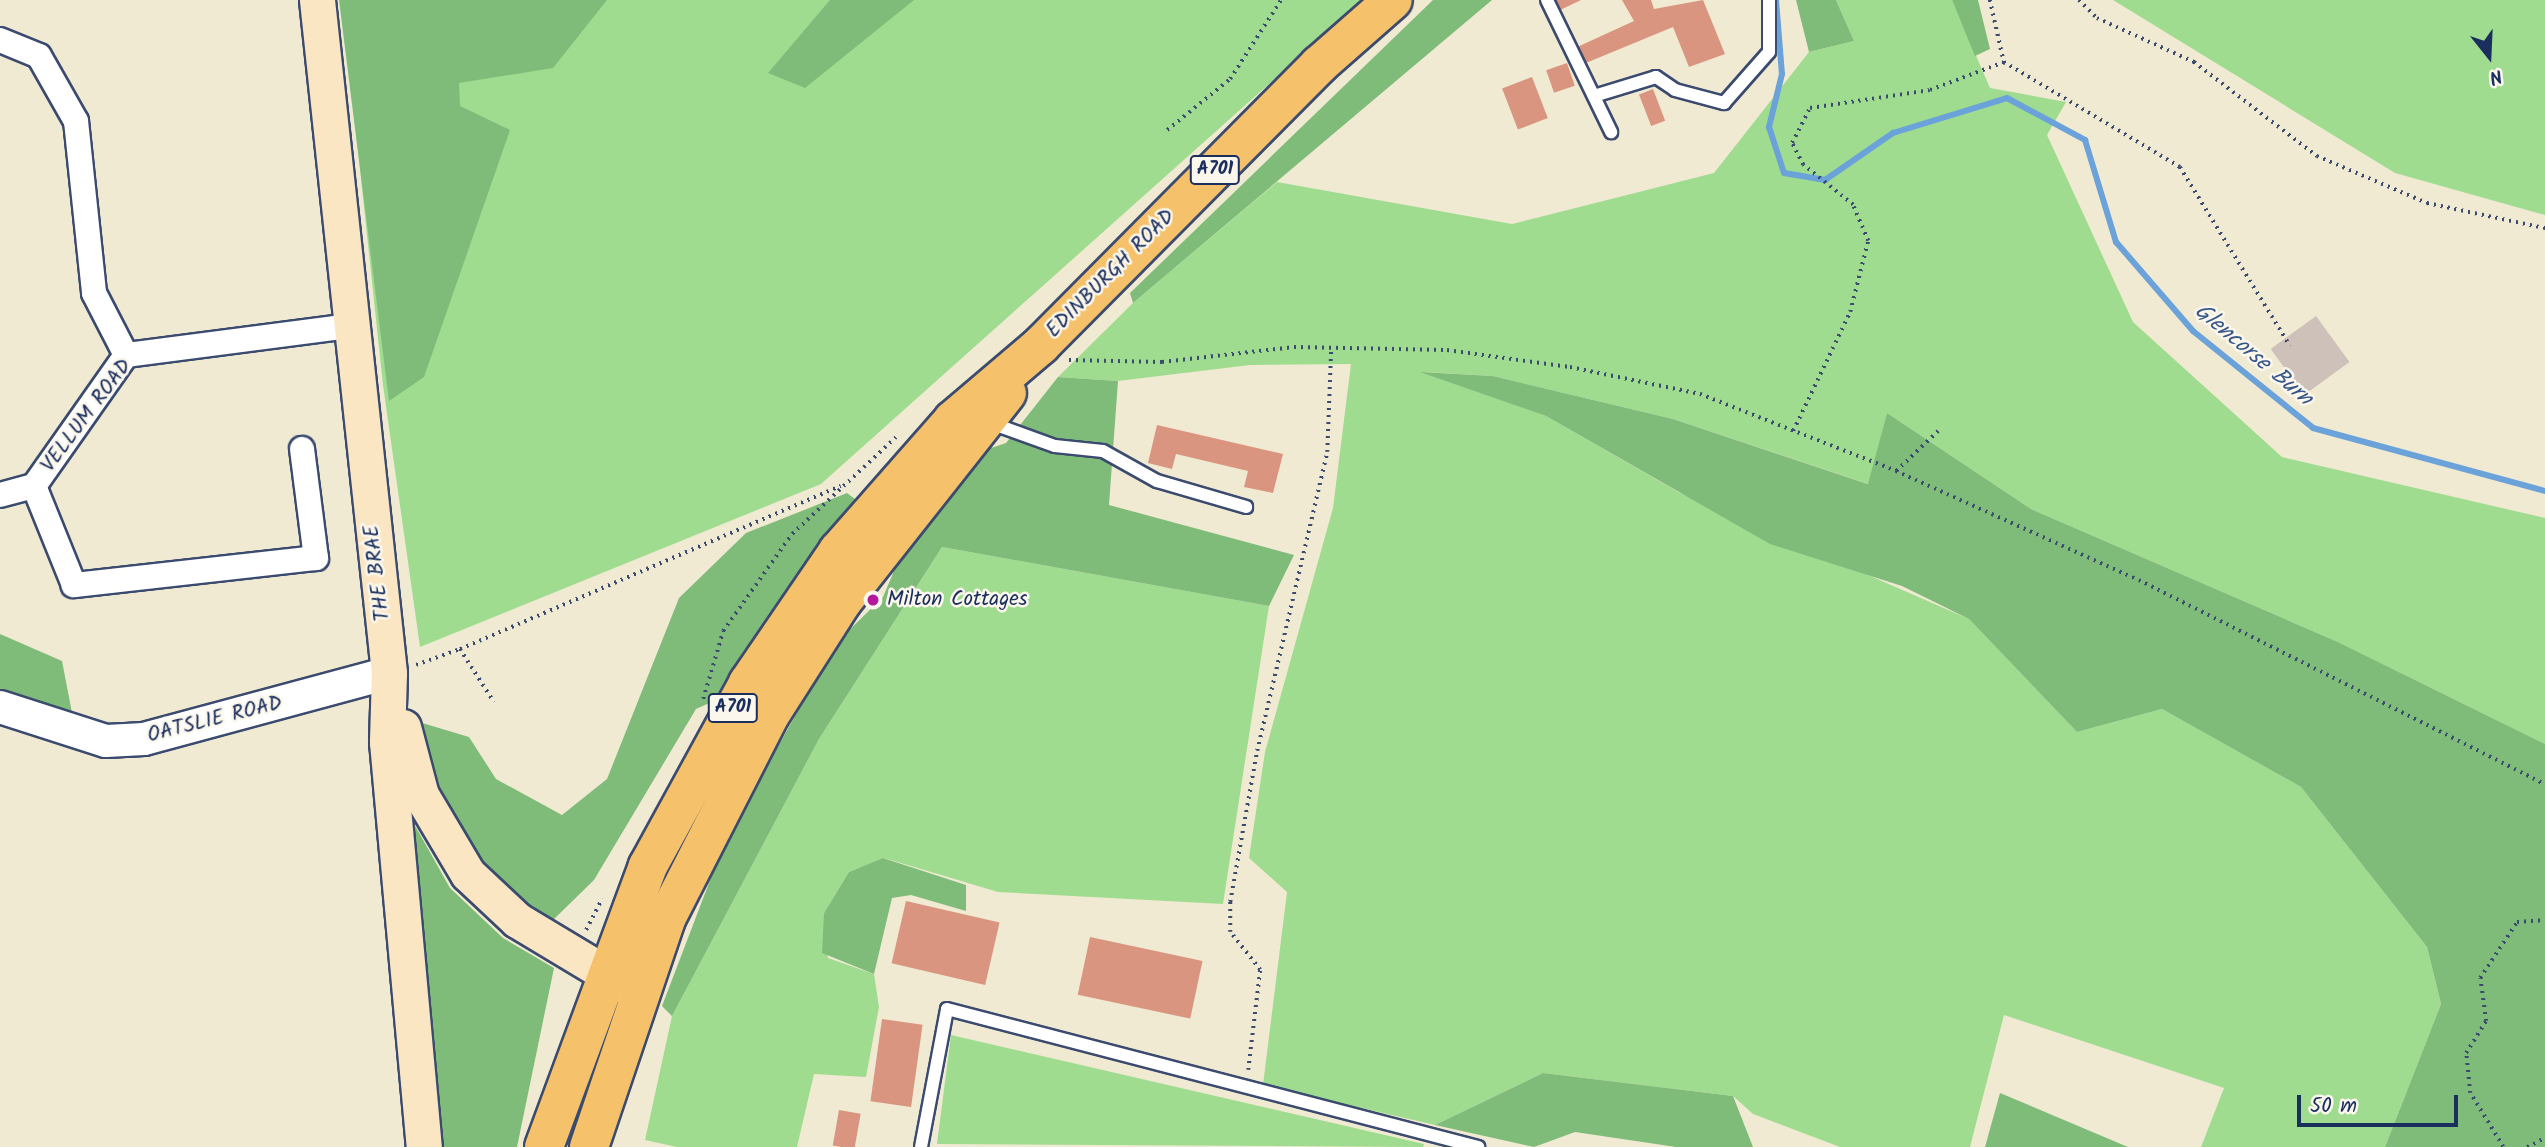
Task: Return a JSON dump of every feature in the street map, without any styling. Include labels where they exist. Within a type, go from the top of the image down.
[{"type":"main road","name":"THE BRAE","points":[[317,0],[349,326],[390,673],[387,742],[424,1147]]},
{"type":"main road","name":"EDINBURGH ROAD","points":[[1041,345],[1320,65],[1393,0]]},
{"type":"main road","name":"A701","points":[[596,1146],[637,992],[666,919],[800,664],[842,601],[987,421],[1041,345]]},
{"type":"main road","name":"A701","points":[[546,1142],[604,973],[684,795],[787,623],[838,551],[953,420],[1041,345]]},
{"type":"main road","points":[[390,673],[421,795],[449,848],[491,899],[637,992]]},
{"type":"street","points":[[0,40],[39,56],[76,121],[94,293],[127,355]]},
{"type":"street","name":"VELLUM ROAD","points":[[302,449],[316,558],[74,585],[34,486],[127,355],[349,326]]},
{"type":"street","points":[[0,495],[34,486]]},
{"type":"street","name":"OATSLIE ROAD","points":[[0,707],[106,740],[144,739],[390,673]]},
{"type":"lane","points":[[1547,0],[1611,132]]},
{"type":"lane","points":[[1594,96],[1656,77],[1675,90],[1724,103],[1769,52],[1769,0]]},
{"type":"lane","points":[[987,421],[1055,446],[1104,451],[1157,481],[1245,507]]},
{"type":"lane","points":[[921,1147],[947,1009],[1246,1089],[1478,1147]]},
{"type":"lane","points":[[546,1142],[596,1146]]},
{"type":"path","points":[[1167,130],[1230,79],[1281,0]]},
{"type":"path","points":[[1990,0],[2004,62],[2180,166],[2290,346]]},
{"type":"path","points":[[2079,0],[2097,18],[2194,62],[2317,156],[2427,203],[2545,228]]},
{"type":"path","points":[[1793,431],[1850,312],[1868,241],[1853,205],[1803,165],[1793,143],[1810,108],[1930,90],[2004,62]]},
{"type":"path","points":[[1041,345],[1075,365],[1331,348],[1447,350],[1570,367],[1700,394],[1896,471],[2139,580],[2545,784]]},
{"type":"path","points":[[1246,1089],[1260,970],[1230,933],[1230,902],[1257,751],[1327,452],[1331,348]]},
{"type":"path","points":[[1896,471],[1938,431]]},
{"type":"path","points":[[390,673],[460,649],[844,485]]},
{"type":"path","points":[[460,649],[494,702]]},
{"type":"path","points":[[2503,1147],[2470,1093],[2466,1053],[2486,1021],[2480,978],[2518,922],[2545,920]]},
{"type":"path","points":[[2527,1147],[2545,1138]]},
{"type":"shaded area","points":[[2316,316],[2350,362],[2304,395],[2271,349]]},
{"type":"green space","points":[[339,0],[607,0],[553,68],[459,83],[460,106],[510,130],[424,377],[389,401]]},
{"type":"green space","points":[[342,0],[1363,0],[821,484],[420,647],[383,385]]},
{"type":"green space","points":[[830,0],[914,0],[805,88],[768,73]]},
{"type":"green space","points":[[1433,0],[1492,0],[1133,303],[1130,293]]},
{"type":"green space","points":[[1796,0],[1836,0],[1854,41],[1809,52]]},
{"type":"green space","points":[[1836,0],[1952,0],[1990,88],[2066,102],[2047,135],[2133,322],[2282,457],[2545,518],[2545,744],[2338,642],[2031,509],[1887,413],[1869,484],[1673,419],[1493,376],[1424,372],[1546,416],[1680,493],[1969,619],[2077,732],[2162,709],[2301,787],[2427,947],[2441,1004],[2385,1147],[2201,1147],[2224,1088],[2004,1015],[1970,1147],[1840,1147],[1753,1114],[1733,1096],[1543,1073],[1435,1125],[1263,1085],[1287,892],[1249,858],[1265,752],[1333,508],[1351,364],[1250,365],[1118,381],[1058,377],[1133,303],[1277,182],[1512,224],[1714,173],[1809,52],[1854,41]]},
{"type":"green space","points":[[1952,0],[1978,0],[1990,49],[1975,56]]},
{"type":"green space","points":[[2113,0],[2545,0],[2545,215],[2395,173]]},
{"type":"green space","points":[[1420,372],[1493,376],[1673,419],[1868,484],[1887,413],[2031,509],[2338,642],[2545,744],[2545,1147],[2385,1147],[2441,1004],[2427,947],[2301,787],[2162,709],[2077,732],[1969,619],[1902,586],[1770,544],[1546,416]]},
{"type":"green space","points":[[1058,377],[1118,381],[1109,505],[1294,555],[1269,606],[942,547],[819,739],[672,1016],[662,1006],[725,841],[836,643],[883,597],[908,538],[973,454],[1006,443]]},
{"type":"green space","points":[[847,493],[859,502],[725,696],[696,709],[594,880],[552,921],[500,886],[440,800],[419,722],[469,737],[496,779],[562,815],[607,779],[679,598],[746,533]]},
{"type":"green space","points":[[942,547],[1269,606],[1223,904],[998,892],[884,858],[849,872],[824,913],[828,958],[874,974],[879,1007],[866,1077],[814,1074],[797,1147],[677,1147],[645,1140],[672,1016],[819,739]]},
{"type":"green space","points":[[0,634],[62,661],[73,718],[0,691]]},
{"type":"green space","points":[[413,822],[450,888],[503,938],[554,968],[517,1147],[434,1147],[403,823]]},
{"type":"green space","points":[[883,858],[966,885],[966,911],[911,895],[892,898],[874,974],[822,953],[824,913],[849,872]]},
{"type":"green space","points":[[951,1035],[1424,1144],[1423,1147],[937,1144]]},
{"type":"green space","points":[[1543,1073],[1733,1096],[1753,1147],[1676,1147],[1575,1132],[1534,1147],[1435,1125]]},
{"type":"green space","points":[[2000,1093],[2128,1147],[1985,1147]]},
{"type":"building","points":[[1549,0],[1581,0],[1554,13]]},
{"type":"building","points":[[1622,0],[1651,0],[1654,9],[1703,0],[1725,54],[1689,67],[1673,27],[1581,65],[1575,48],[1634,21]]},
{"type":"building","points":[[1567,63],[1575,86],[1554,93],[1546,70]]},
{"type":"building","points":[[1532,77],[1548,118],[1518,130],[1502,88]]},
{"type":"building","points":[[1653,89],[1665,121],[1651,126],[1639,94]]},
{"type":"building","points":[[1157,425],[1283,454],[1273,493],[1244,487],[1248,471],[1176,454],[1172,469],[1148,463]]},
{"type":"building","points":[[906,901],[1000,923],[985,985],[892,963]]},
{"type":"building","points":[[1090,937],[1202,961],[1190,1019],[1078,995]]},
{"type":"building","points":[[882,1019],[923,1025],[911,1107],[870,1101]]},
{"type":"building","points":[[839,1110],[861,1114],[855,1147],[833,1145]]},
{"type":"waterway","name":"Glencorse Burn","points":[[1776,0],[1782,74],[1769,127],[1784,173],[1825,180],[1893,133],[2007,98],[2085,140],[2116,242],[2193,331],[2313,428],[2545,491]]},
{"type":"place","name":"Milton Cottages","points":[[873,600]]}]
